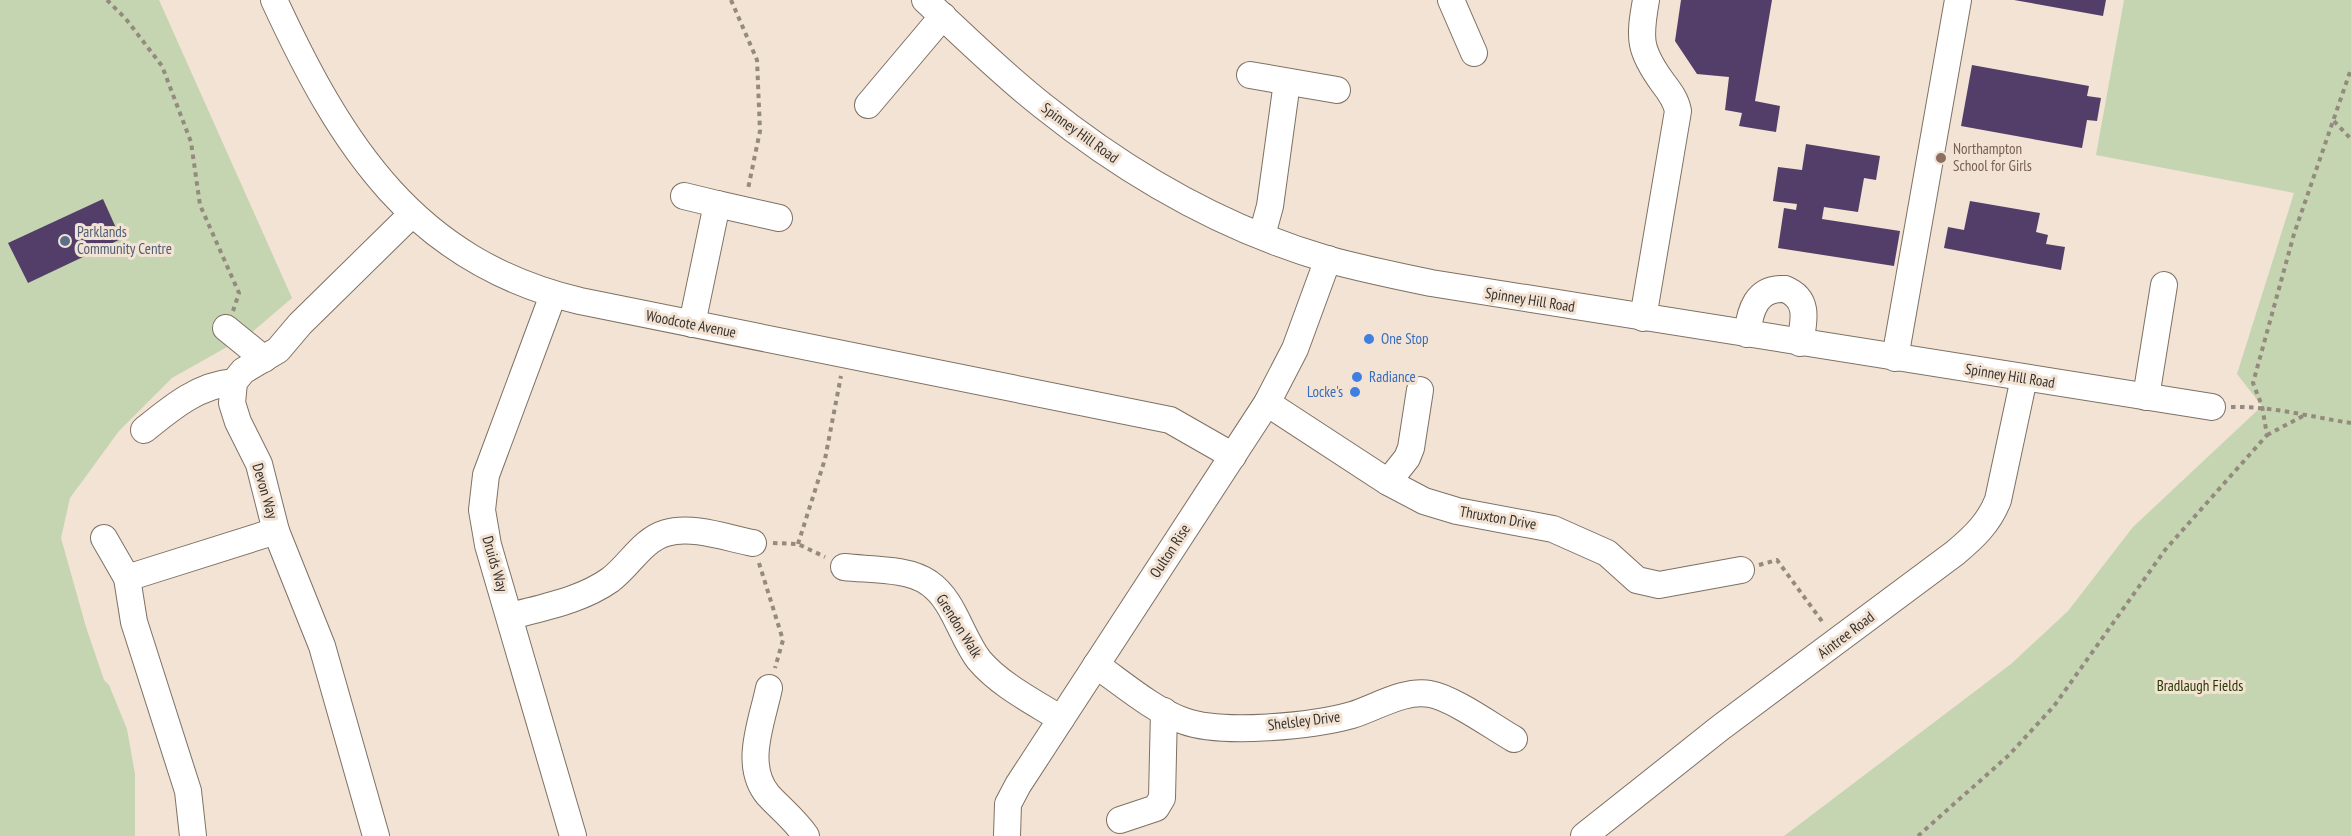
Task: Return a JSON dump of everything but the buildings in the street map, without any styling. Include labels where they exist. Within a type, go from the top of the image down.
[{"type":"street","name":"Woodcote Avenue","points":[[274,0],[311,78],[345,136],[375,175],[412,213],[466,255],[508,277],[553,295],[1170,420],[1233,456]]},
{"type":"street","points":[[1451,0],[1474,53]]},
{"type":"street","points":[[1643,318],[1678,111],[1672,95],[1644,54],[1640,30],[1646,0]]},
{"type":"street","points":[[1895,358],[1958,0]]},
{"type":"street","points":[[868,105],[934,8]]},
{"type":"street","name":"Spinney Hill Road","points":[[934,8],[1042,105],[1111,156],[1193,205],[1328,260],[1431,284],[2212,407]]},
{"type":"street","points":[[1250,75],[1336,90]]},
{"type":"street","points":[[1262,235],[1270,206],[1287,82]]},
{"type":"street","points":[[684,196],[779,218]]},
{"type":"street","points":[[692,324],[717,204]]},
{"type":"street","points":[[144,430],[178,403],[214,384],[234,382],[243,371],[278,350],[300,324],[412,213]]},
{"type":"street","name":"Oulton Rise","points":[[1006,836],[1008,804],[1060,719],[1267,403],[1295,350],[1328,260]]},
{"type":"street","points":[[2146,397],[2164,285]]},
{"type":"street","points":[[1747,334],[1750,312],[1757,299],[1767,291],[1785,289],[1800,299],[1804,309],[1800,343]]},
{"type":"street","name":"Druids Way","points":[[553,295],[490,460],[482,493],[482,510],[488,545],[511,616],[573,836]]},
{"type":"street","points":[[226,328],[264,359]]},
{"type":"street","name":"Aintree Road","points":[[1584,836],[1659,775],[1955,552],[1987,522],[1993,513],[2003,480],[2024,378]]},
{"type":"street","name":"Devon Way","points":[[234,382],[232,403],[235,413],[259,464],[276,531],[322,646],[376,836]]},
{"type":"street","points":[[1388,482],[1407,458],[1420,390]]},
{"type":"street","name":"Thruxton Drive","points":[[1267,403],[1388,482],[1441,507],[1537,525],[1594,545],[1607,553],[1630,575],[1648,584],[1659,585],[1741,570]]},
{"type":"street","points":[[127,578],[276,531]]},
{"type":"street","points":[[511,616],[600,587],[613,578],[644,546],[666,533],[688,531],[753,543]]},
{"type":"street","points":[[104,538],[127,578],[134,622],[188,791],[193,836]]},
{"type":"street","name":"Grendon Walk","points":[[844,567],[910,575],[929,583],[945,600],[979,660],[1003,681],[1060,719]]},
{"type":"street","name":"Shelsley Drive","points":[[1096,665],[1164,711],[1186,722],[1205,726],[1278,726],[1332,720],[1409,695],[1430,693],[1514,739]]},
{"type":"street","points":[[769,688],[755,752],[756,774],[769,795],[806,836]]},
{"type":"street","points":[[1120,820],[1156,808],[1162,798],[1164,711]]},
{"type":"path","points":[[106,0],[126,19],[162,66],[191,142],[200,205],[240,293],[226,328]]},
{"type":"path","points":[[731,0],[757,60],[760,131],[744,210]]},
{"type":"path","points":[[2267,435],[2262,406],[2253,383],[2294,234],[2351,69]]},
{"type":"path","points":[[2334,121],[2351,139]]},
{"type":"path","points":[[798,544],[825,459],[845,355]]},
{"type":"path","points":[[2212,407],[2262,406],[2303,416],[2351,423]]},
{"type":"path","points":[[1918,836],[2002,763],[2054,706],[2165,550],[2267,435],[2303,416]]},
{"type":"path","points":[[769,688],[783,640],[753,543],[798,544],[844,567]]},
{"type":"path","points":[[1741,570],[1777,560],[1837,641]]},
{"type":"green space","points":[[0,0],[159,0],[292,298],[250,334],[172,378],[119,431],[70,498],[61,538],[86,627],[104,680],[109,685],[127,729],[135,774],[135,836],[0,836]]},
{"type":"green space","name":"Bradlaugh Fields","points":[[2124,0],[2351,0],[2351,836],[1784,836],[2011,664],[2068,611],[2133,527],[2262,406],[2237,374],[2294,193],[2096,155]]},
{"type":"place","name":"Northampton School for Girls","points":[[1941,158]]},
{"type":"place","name":"Parklands Community Centre","points":[[65,241]]},
{"type":"place","name":"One Stop","points":[[1369,339]]},
{"type":"place","name":"Radiance","points":[[1357,377]]},
{"type":"place","name":"Locke's","points":[[1355,392]]}]
